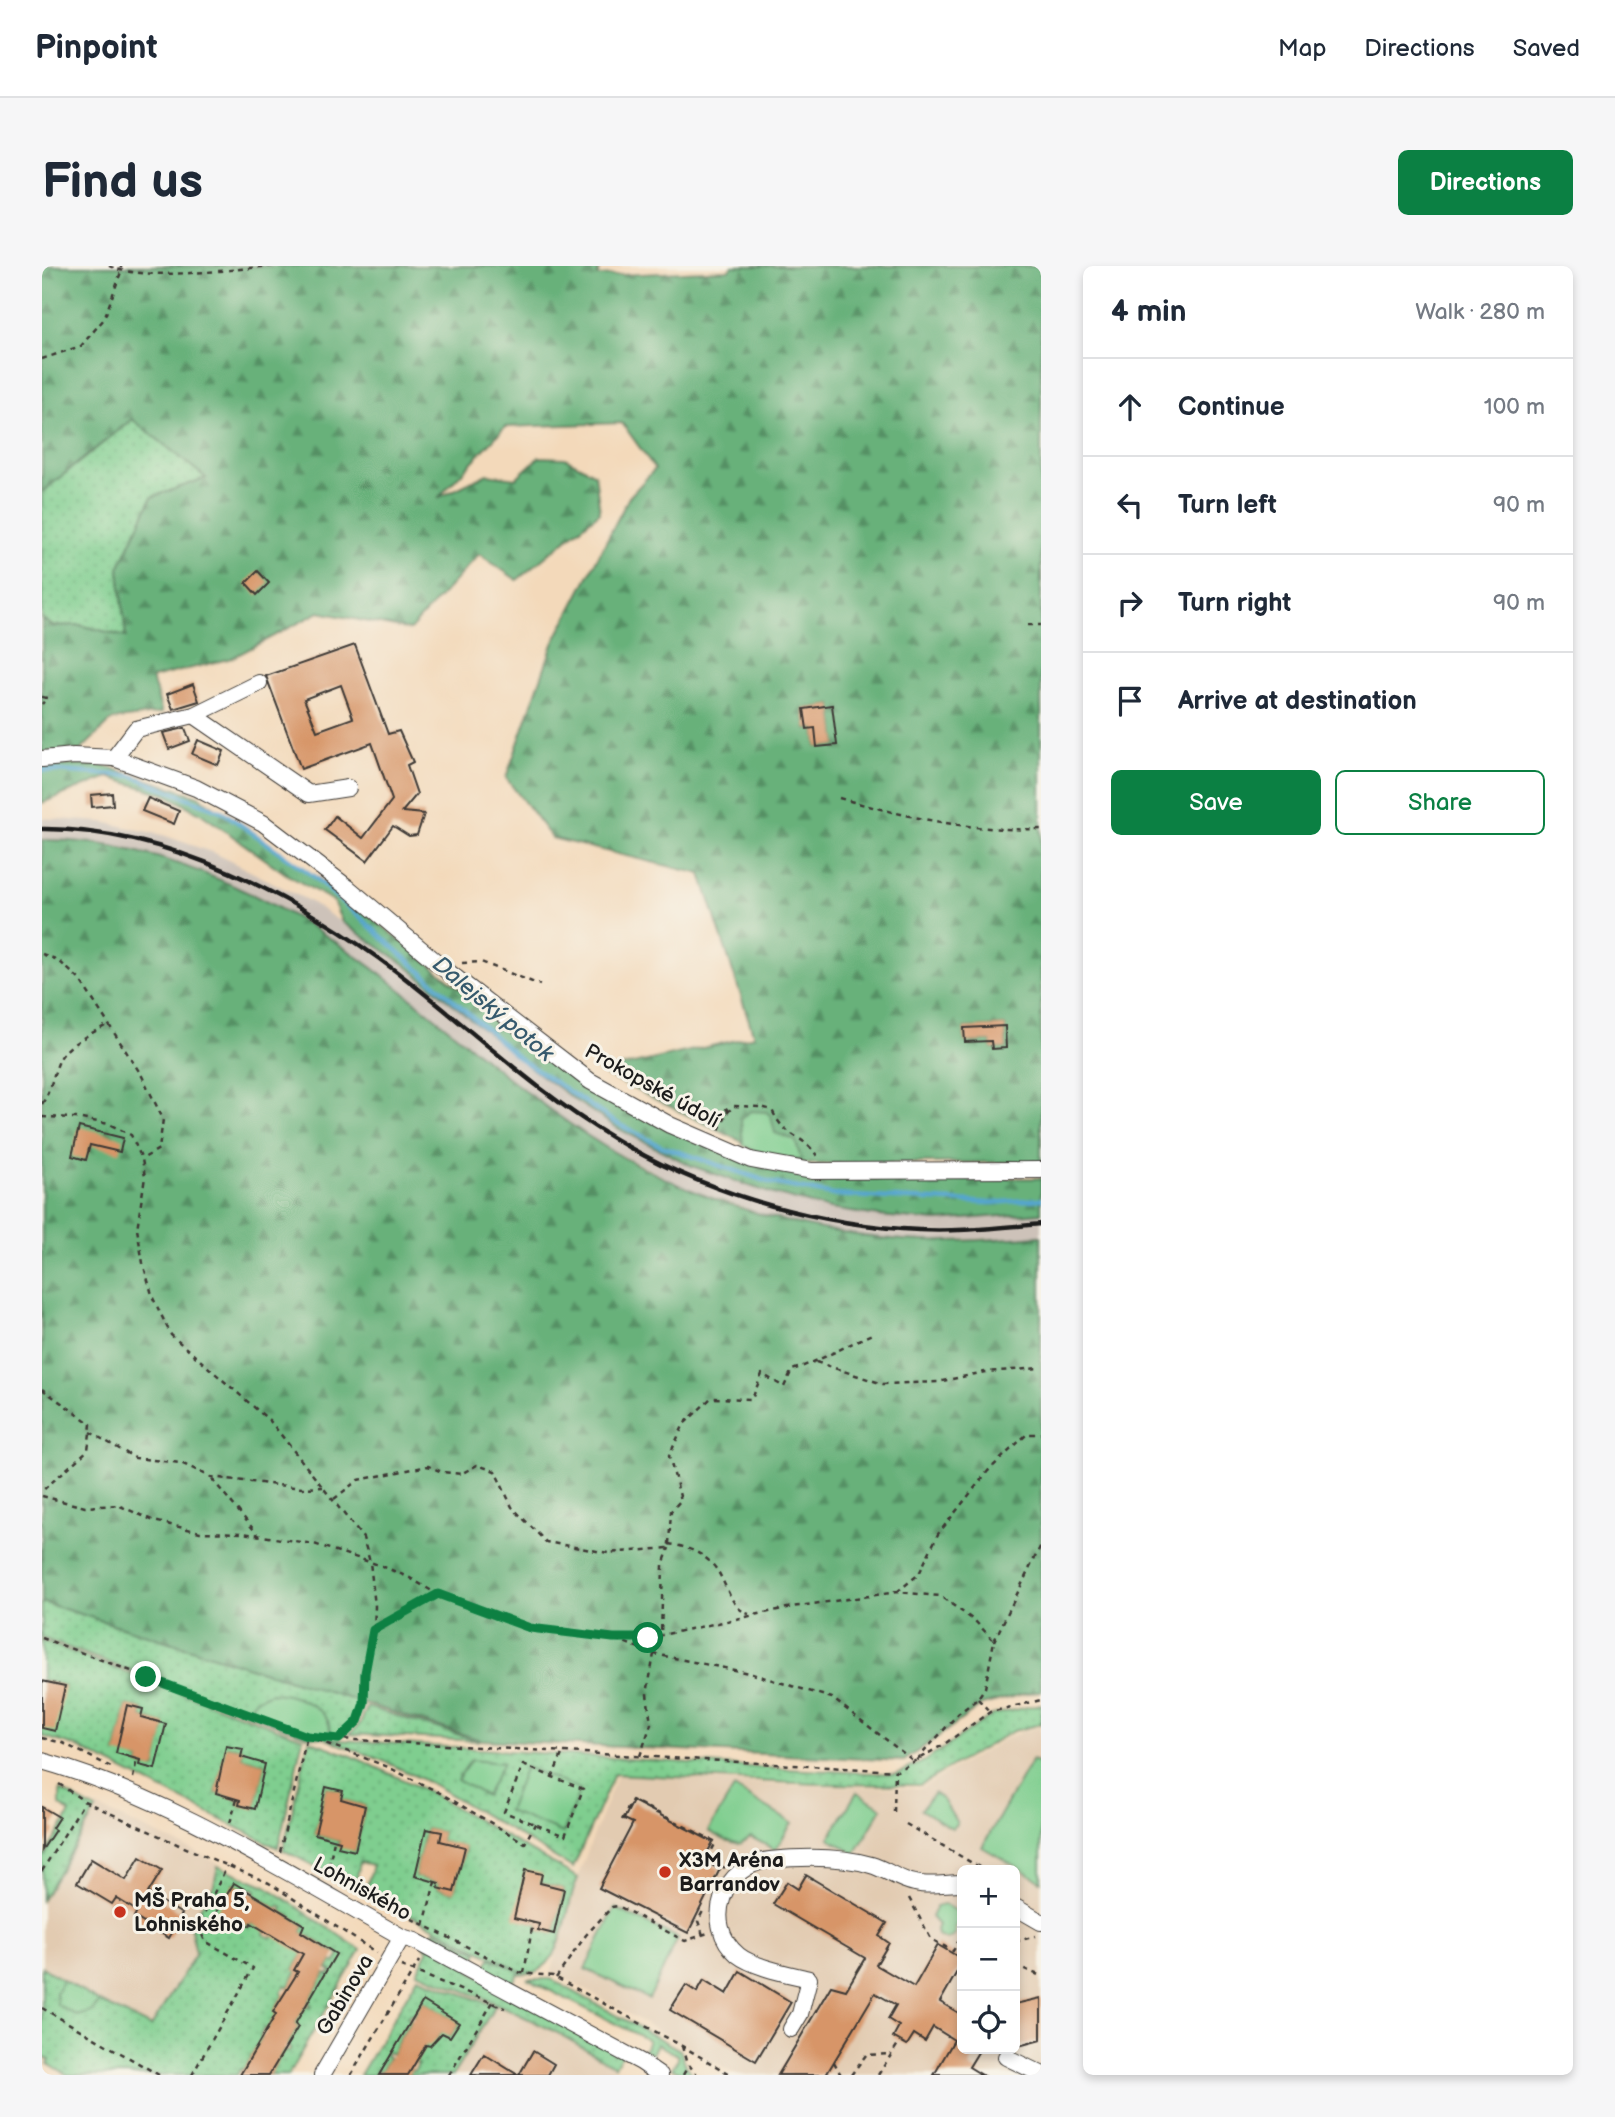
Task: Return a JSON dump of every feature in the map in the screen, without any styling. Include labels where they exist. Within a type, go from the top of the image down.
[{"type":"street","points":[[114,758],[136,729],[194,715],[259,683]]},
{"type":"street","points":[[194,715],[309,794],[348,788]]},
{"type":"street","name":"Prokopské údolí","points":[[42,759],[74,756],[114,758],[195,788],[263,823],[590,1082],[670,1125],[751,1160],[812,1171],[1041,1170]]},
{"type":"street","name":"Lohniského","points":[[42,1761],[148,1801],[277,1867],[402,1937],[415,1941],[636,2068],[660,2075]]},
{"type":"street","points":[[791,2029],[800,2014],[809,1979],[740,1956],[721,1933],[719,1905],[725,1889],[744,1870],[766,1860],[858,1862],[875,1866],[904,1881],[933,1885],[957,1884]]},
{"type":"street","points":[[1020,1910],[1041,1922]]},
{"type":"street","name":"Gabinova","points":[[322,2075],[402,1937]]},
{"type":"street","points":[[1006,2057],[1041,2074]]},
{"type":"path","points":[[109,266],[121,272],[183,273],[273,266]]},
{"type":"path","points":[[42,359],[81,346],[104,319],[121,266]]},
{"type":"path","points":[[1028,625],[1041,625]]},
{"type":"path","points":[[42,697],[47,698],[42,704]]},
{"type":"path","points":[[839,798],[911,818],[1000,831],[1041,829]]},
{"type":"path","points":[[42,954],[58,960],[80,980],[142,1076],[163,1119],[159,1149],[142,1159]]},
{"type":"path","points":[[447,971],[459,963],[481,962],[540,985]]},
{"type":"path","points":[[42,1104],[49,1094],[61,1057],[69,1048],[108,1024]]},
{"type":"path","points":[[724,1105],[727,1113]]},
{"type":"path","points":[[713,1144],[727,1113],[734,1105],[761,1107],[772,1110],[777,1122],[787,1133],[810,1145],[826,1171]]},
{"type":"path","points":[[42,1117],[76,1118],[109,1124],[131,1135],[142,1159],[145,1177],[137,1229],[143,1263],[153,1298],[171,1335],[270,1421],[363,1538],[370,1562],[375,1606],[373,1630],[365,1673],[364,1703],[358,1721],[339,1739]]},
{"type":"path","points":[[640,1756],[651,1724],[648,1694],[654,1654],[661,1636],[663,1565],[669,1546],[671,1511],[681,1500],[669,1456],[684,1424],[711,1398],[752,1399],[762,1374],[784,1387],[792,1370],[816,1362],[841,1347],[872,1335]]},
{"type":"path","points":[[816,1362],[883,1384],[938,1382],[985,1372],[1041,1368]]},
{"type":"path","points":[[42,1389],[91,1424],[88,1450],[42,1494],[85,1507],[117,1505],[154,1521],[200,1532],[259,1536],[314,1544],[370,1562],[410,1578],[438,1594],[530,1628],[613,1638],[661,1636],[753,1615],[897,1592],[940,1596],[975,1622],[994,1641]]},
{"type":"path","points":[[90,1432],[135,1458],[181,1463],[211,1477],[302,1488],[323,1487]]},
{"type":"path","points":[[897,1592],[919,1574],[938,1534],[988,1471],[1027,1434],[1041,1434]]},
{"type":"path","points":[[334,1499],[358,1480],[428,1466],[442,1472],[461,1474],[478,1465],[495,1471],[512,1507],[546,1542],[608,1553],[669,1546],[689,1547],[716,1569],[736,1608],[753,1615]]},
{"type":"path","points":[[211,1477],[259,1536]]},
{"type":"path","points":[[915,1762],[985,1688],[994,1641],[1041,1545]]},
{"type":"path","points":[[373,1630],[438,1594]]},
{"type":"path","points":[[42,1638],[388,1767],[440,1793],[525,1843],[535,1823]]},
{"type":"path","points":[[613,1638],[654,1654],[749,1673],[832,1698],[915,1762]]},
{"type":"path","points":[[977,1699],[990,1712]]},
{"type":"path","points":[[307,1736],[895,1770],[915,1762],[990,1712],[1041,1700]]},
{"type":"path","points":[[280,1852],[307,1736]]},
{"type":"path","points":[[553,1777],[564,1751]]},
{"type":"path","points":[[133,1778],[137,1759]]},
{"type":"path","points":[[523,1765],[553,1777],[583,1789],[565,1836],[504,1812],[523,1765]]},
{"type":"path","points":[[894,1812],[895,1770]]},
{"type":"path","points":[[55,1781],[84,1801],[270,1883],[389,1961],[505,2008]]},
{"type":"path","points":[[229,1826],[237,1799]]},
{"type":"path","points":[[622,1820],[632,1800],[716,1842],[706,1862]]},
{"type":"path","points":[[42,1871],[84,1801]]},
{"type":"path","points":[[906,1825],[975,1865]]},
{"type":"path","points":[[327,1876],[334,1840]]},
{"type":"path","points":[[192,2075],[253,1968],[205,1941],[198,1926],[228,1866]]},
{"type":"path","points":[[358,1891],[361,1880]]},
{"type":"path","points":[[904,1881],[908,1896],[931,1939],[953,1951],[957,1943]]},
{"type":"path","points":[[424,1925],[435,1882]]},
{"type":"path","points":[[720,1928],[685,1941],[618,1906],[612,1907],[586,1935],[555,1977],[731,2075]]},
{"type":"path","points":[[524,1973],[533,1923]]},
{"type":"path","points":[[1020,1941],[1041,1935]]},
{"type":"path","points":[[1020,1967],[1041,1976]]},
{"type":"path","points":[[351,2075],[412,1970]]},
{"type":"path","points":[[449,2075],[493,2003]]},
{"type":"path","points":[[42,2008],[159,2075]]},
{"type":"path","points":[[878,2075],[900,2041]]},
{"type":"path","points":[[682,2046],[689,2065],[697,2075]]},
{"type":"path","points":[[851,2075],[866,2055],[891,2054]]},
{"type":"path","points":[[834,2062],[841,2075]]},
{"type":"path","points":[[683,2075],[689,2065]]},
{"type":"shaded area","points":[[42,818],[103,822],[163,835],[214,853],[309,901],[403,963],[531,1068],[579,1103],[619,1129],[692,1166],[770,1193],[830,1209],[879,1216],[937,1221],[1041,1213],[1041,1236],[926,1241],[869,1237],[811,1228],[683,1187],[608,1148],[566,1121],[517,1086],[390,981],[297,920],[205,873],[157,857],[100,844],[42,840]]},
{"type":"shaded area","points":[[1041,1727],[1041,2075],[737,2075],[551,1973],[573,1889],[617,1775],[799,1786],[921,1788],[1005,1739]]},
{"type":"shaded area","name":"MŠ Praha 5, Lohniského","points":[[97,1807],[218,1862],[214,1885],[190,1925],[196,1953],[151,2028],[98,2001],[42,1967],[42,1900]]},
{"type":"shaded area","points":[[493,2002],[554,2031],[615,2066],[609,2075],[453,2075],[494,2006]]},
{"type":"green space","points":[[42,266],[601,266],[597,276],[728,270],[732,266],[1041,266],[1041,1162],[806,1164],[761,1151],[599,1072],[754,1036],[701,874],[552,838],[506,778],[553,644],[629,497],[655,469],[622,423],[505,427],[438,498],[487,474],[516,478],[539,457],[565,458],[595,474],[600,512],[517,580],[479,554],[410,630],[319,612],[232,658],[152,678],[162,713],[112,720],[81,750],[42,752],[42,619],[53,626],[80,625],[126,637],[119,568],[152,497],[206,478],[132,419],[42,492]],"holes":[[[832,705],[837,745],[817,747],[815,728],[807,729],[804,709]],[[1005,1026],[1006,1048],[992,1049],[991,1041],[965,1042],[964,1028]]]},
{"type":"green space","points":[[133,419],[207,478],[152,497],[119,568],[126,637],[80,625],[53,626],[42,619],[42,492]]},
{"type":"green space","points":[[99,764],[198,796],[350,900],[579,1084],[669,1130],[827,1179],[1041,1178],[1041,1213],[937,1221],[879,1216],[830,1209],[770,1193],[692,1166],[619,1129],[579,1103],[531,1068],[403,963],[342,922],[333,901],[286,874],[200,813],[167,795],[108,777],[42,803],[42,766]]},
{"type":"green space","points":[[42,840],[88,843],[134,851],[181,865],[272,904],[354,955],[391,982],[523,1090],[578,1130],[643,1168],[681,1186],[760,1214],[842,1233],[924,1241],[1041,1236],[1041,1692],[982,1705],[904,1761],[481,1740],[42,1602]]},
{"type":"green space","points":[[750,1111],[766,1112],[771,1116],[775,1133],[795,1140],[801,1159],[771,1156],[743,1145],[741,1120]]},
{"type":"green space","points":[[42,1602],[364,1703],[358,1721],[339,1739],[307,1736],[42,1638]]},
{"type":"green space","points":[[42,1641],[303,1738],[278,1848],[75,1746],[42,1736],[42,1728],[65,1686],[42,1680]],"holes":[[[127,1705],[143,1709],[141,1717],[165,1724],[155,1769],[139,1765],[140,1759],[116,1752]],[[227,1746],[243,1749],[241,1757],[265,1764],[255,1808],[239,1805],[240,1800],[216,1793]]]},
{"type":"green space","points":[[271,1693],[300,1699],[319,1710],[329,1725],[330,1735],[308,1734],[247,1712],[255,1700]]},
{"type":"green space","points":[[1041,1704],[1041,1724],[1013,1731],[920,1785],[816,1784],[614,1774],[573,1868],[434,1785],[386,1762],[326,1739],[897,1774],[925,1761],[992,1715]]},
{"type":"green space","points":[[367,1707],[479,1741],[350,1734],[361,1723]]},
{"type":"green space","points":[[309,1740],[352,1756],[425,1790],[578,1878],[559,1944],[553,1955],[535,1972],[518,1974],[512,1984],[483,1971],[490,1958],[522,1972],[365,1892],[373,1865],[360,1862],[355,1887],[283,1850]],"holes":[[[326,1787],[342,1791],[341,1799],[365,1806],[355,1850],[338,1846],[340,1841],[315,1834]],[[426,1829],[442,1832],[440,1841],[465,1848],[454,1892],[438,1888],[439,1883],[415,1876]],[[540,1883],[564,1889],[554,1933],[538,1930],[539,1924],[528,1921]]]},
{"type":"green space","points":[[471,1760],[503,1763],[486,1796],[457,1780]]},
{"type":"green space","points":[[1032,1760],[1041,1765],[1041,1881],[1020,1869],[1020,1865],[1013,1865],[982,1847]]},
{"type":"green space","points":[[525,1767],[580,1789],[563,1833],[508,1811]]},
{"type":"green space","points":[[734,1788],[792,1823],[775,1850],[751,1837],[740,1844],[708,1831]]},
{"type":"green space","points":[[60,1790],[96,1810],[42,1900],[42,1855],[45,1856],[70,1813],[60,1805]]},
{"type":"green space","points":[[857,1792],[882,1808],[855,1854],[829,1838]]},
{"type":"green space","points":[[934,1793],[943,1800],[957,1823],[952,1828],[921,1810]]},
{"type":"green space","points":[[218,1866],[266,1886],[361,1950],[288,2075],[269,2075],[284,2050],[288,2052],[291,2048],[287,2045],[298,2027],[295,2024],[305,2006],[310,2008],[312,2005],[308,2002],[325,1973],[329,1975],[332,1971],[328,1969],[332,1961],[335,1963],[340,1955],[301,1932],[304,1925],[281,1911],[283,1907],[280,1905],[277,1909],[254,1894],[256,1890],[252,1888],[249,1892],[234,1883],[232,1919],[249,1926],[252,1923],[265,1930],[264,1934],[271,1938],[273,1935],[304,1953],[294,1969],[297,1971],[288,1987],[285,1985],[281,1993],[283,1995],[274,2011],[277,2013],[267,2030],[264,2028],[260,2036],[262,2038],[243,2070],[240,2069],[237,2075],[68,2075],[48,2063],[50,2060],[42,2056],[42,1967],[98,2001],[151,2027],[196,1953],[190,1925],[214,1885]]},
{"type":"green space","points":[[944,1904],[957,1912],[955,1935],[947,1940],[937,1936],[938,1925],[931,1917],[936,1906]]},
{"type":"green space","points":[[615,1908],[678,1938],[649,1999],[585,1969]]},
{"type":"green space","points":[[434,1930],[478,1952],[469,1970],[623,2053],[615,2066],[554,2031],[493,2002],[417,1972],[429,1949],[425,1947]]},
{"type":"green space","points":[[418,1977],[495,2006],[453,2075],[408,2075],[411,2070],[414,2071],[418,2064],[415,2062],[426,2044],[434,2038],[437,2039],[442,2032],[450,2037],[459,2023],[423,2001],[414,2016],[410,2014],[407,2017],[411,2020],[391,2054],[387,2052],[385,2055],[389,2058],[381,2071],[377,2070],[374,2075],[360,2075]]},
{"type":"green space","points":[[527,1979],[551,1979],[680,2050],[693,2075],[680,2075],[680,2072],[672,2068],[678,2055],[657,2044],[652,2054],[644,2050],[648,2040]]},
{"type":"green space","points":[[63,1980],[100,2002],[91,2012],[77,2016],[57,2005],[56,1992]]},
{"type":"building","points":[[258,571],[269,583],[257,595],[246,583]]},
{"type":"building","points":[[355,645],[388,734],[399,731],[413,762],[407,765],[417,794],[402,812],[424,814],[417,835],[409,836],[393,826],[367,861],[325,830],[335,816],[363,838],[392,800],[372,743],[301,769],[266,676]],"holes":[[[341,685],[353,718],[317,731],[304,699]]]},
{"type":"building","points":[[193,684],[199,701],[173,709],[167,694]]},
{"type":"building","points":[[832,705],[837,745],[817,747],[815,728],[807,729],[804,709]]},
{"type":"building","points":[[185,728],[190,741],[169,749],[163,733]]},
{"type":"building","points":[[198,740],[224,751],[218,765],[192,754]]},
{"type":"building","points":[[112,793],[113,805],[92,807],[91,795]]},
{"type":"building","points":[[148,798],[179,811],[174,824],[142,811]]},
{"type":"building","points":[[1005,1026],[1006,1048],[992,1049],[991,1041],[965,1042],[964,1028]]},
{"type":"building","points":[[79,1127],[123,1138],[120,1152],[90,1145],[86,1160],[72,1156]]},
{"type":"building","points":[[42,1681],[65,1686],[55,1731],[42,1728]]},
{"type":"building","points":[[127,1705],[143,1709],[141,1717],[166,1724],[155,1769],[139,1765],[140,1760],[116,1753]]},
{"type":"building","points":[[226,1746],[243,1749],[241,1757],[265,1764],[255,1809],[239,1805],[240,1800],[216,1793]]},
{"type":"building","points":[[326,1787],[343,1791],[341,1799],[365,1806],[355,1851],[338,1847],[340,1841],[315,1834]]},
{"type":"building","points":[[633,1801],[713,1842],[703,1861],[720,1869],[688,1933],[599,1888],[633,1823],[624,1819]]},
{"type":"building","points":[[42,1807],[59,1817],[52,1828],[55,1830],[42,1850]]},
{"type":"building","points":[[426,1829],[442,1832],[440,1841],[465,1847],[454,1892],[438,1888],[439,1883],[415,1876]]},
{"type":"building","points":[[140,1857],[162,1870],[148,1893],[182,1914],[169,1938],[134,1917],[137,1911],[116,1898],[112,1904],[77,1883],[91,1859],[126,1880]]},
{"type":"building","points":[[525,1870],[542,1874],[540,1883],[564,1889],[554,1934],[538,1930],[539,1924],[514,1918]]},
{"type":"building","points":[[806,1875],[887,1923],[879,1936],[889,1943],[876,1965],[914,1987],[938,1945],[957,1956],[957,1972],[940,2002],[957,2012],[957,2054],[977,2054],[969,2067],[982,2075],[934,2075],[954,2040],[933,2027],[925,2041],[914,2034],[907,2045],[893,2037],[899,2026],[888,2019],[896,2005],[875,1993],[826,2075],[778,2075],[831,1986],[846,1990],[865,1958],[773,1904],[787,1882],[798,1889]]},
{"type":"building","points":[[234,1883],[304,1925],[301,1932],[336,1954],[295,2024],[298,2027],[269,2075],[240,2075],[276,2014],[273,2012],[298,1972],[294,1970],[303,1954],[251,1923],[250,1926],[232,1920],[227,1928],[212,1919]]},
{"type":"building","points":[[740,1971],[791,2002],[756,2061],[670,2010],[686,1985],[697,1992],[704,1980],[727,1994]]},
{"type":"building","points":[[1041,1998],[1041,2040],[1020,2046],[1020,2003]]},
{"type":"building","points":[[423,2001],[459,2023],[450,2037],[442,2033],[430,2046],[426,2045],[408,2075],[379,2075]]},
{"type":"building","points":[[533,2051],[554,2064],[548,2075],[519,2075]]},
{"type":"building","points":[[484,2054],[518,2075],[471,2075]]},
{"type":"waterway","name":"Dalejský potok","points":[[42,770],[132,776],[223,812],[313,876],[519,1058],[613,1121],[661,1146],[772,1183],[833,1195],[991,1203],[1041,1199]]},
{"type":"railway","points":[[42,829],[89,832],[184,854],[275,894],[318,918],[397,972],[584,1120],[646,1157],[716,1188],[789,1210],[864,1225],[902,1229],[972,1230],[1041,1224]]},
{"type":"place","name":"X3M Aréna Barrandov","points":[[665,1872]]},
{"type":"place","name":"MŠ Praha 5, Lohniského","points":[[120,1912]]},
{"type":"route","points":[[146,1677],[307,1736],[339,1739],[358,1721],[364,1703],[365,1673],[373,1630],[438,1594],[530,1628],[613,1638],[648,1638]]}]
